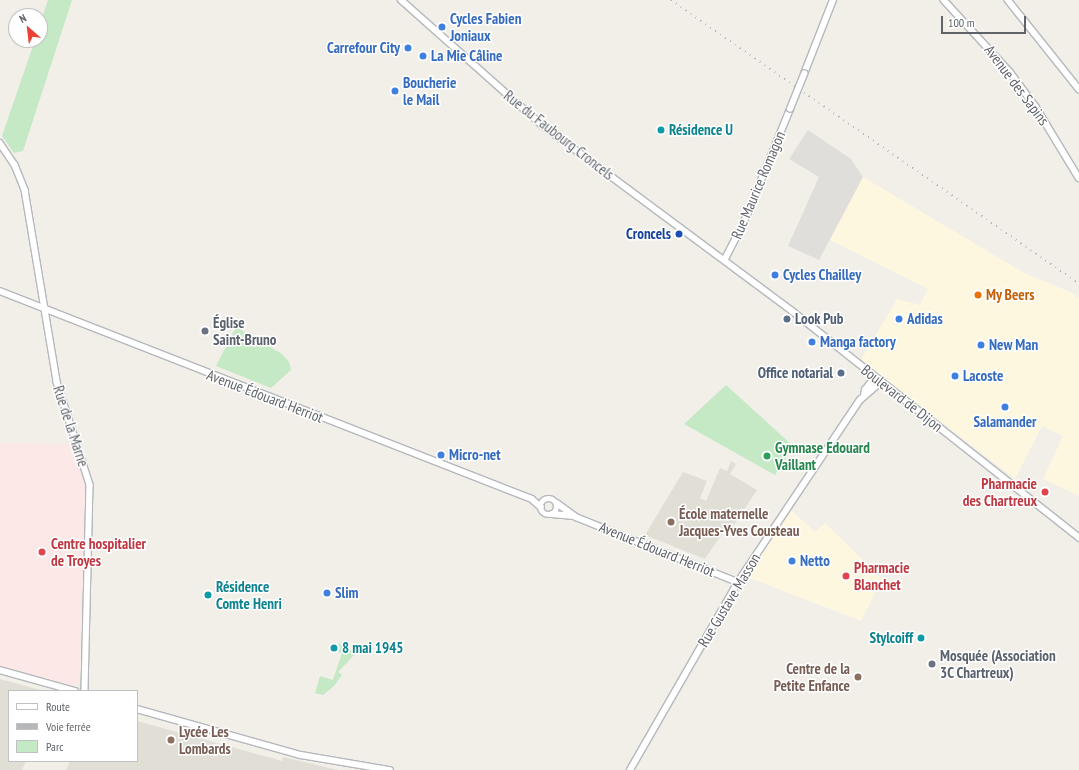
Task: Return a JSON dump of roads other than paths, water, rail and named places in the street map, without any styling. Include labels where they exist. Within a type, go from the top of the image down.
[{"type":"main road","name":"Rue du Faubourg Croncels","points":[[401,0],[543,126],[725,259]]},
{"type":"main road","name":"Boulevard de Dijon","points":[[725,259],[1079,538]]},
{"type":"street","name":"Rue Maurice Romagon","points":[[725,259],[744,222],[833,0]]},
{"type":"street","name":"Avenue des Sapins","points":[[944,0],[988,46],[1014,78],[1045,122],[1079,178]]},
{"type":"street","points":[[1008,0],[1079,89]]},
{"type":"street","name":"Rue de la Marne","points":[[0,143],[15,164],[25,190],[43,308],[57,382],[90,485],[85,690]]},
{"type":"street","name":"Avenue Édouard Herriot","points":[[0,291],[532,499],[541,508]]},
{"type":"street","name":"Rue Gustave Masson","points":[[630,770],[738,582],[864,396],[865,390],[874,377]]},
{"type":"street","name":"Rue Gustave Masson","points":[[864,396],[869,395],[881,382]]},
{"type":"street","points":[[547,498],[557,504],[557,509],[552,514],[544,513],[541,508],[547,498]]},
{"type":"street","name":"Avenue Édouard Herriot","points":[[532,499],[547,498]]},
{"type":"street","name":"Avenue Édouard Herriot","points":[[557,504],[576,517],[738,582]]},
{"type":"street","name":"Avenue Édouard Herriot","points":[[552,514],[576,517]]},
{"type":"street","points":[[0,670],[71,690]]},
{"type":"street","points":[[138,709],[301,755],[390,770]]},
{"type":"railway","points":[[671,0],[1079,284]]},
{"type":"place","name":"Cycles Fabien Joniaux","points":[[442,27]]},
{"type":"place","name":"Carrefour City","points":[[408,48]]},
{"type":"place","name":"La Mie Câline","points":[[423,56]]},
{"type":"place","name":"Boucherie le Mail","points":[[395,91]]},
{"type":"place","name":"Résidence U","points":[[661,130]]},
{"type":"place","name":"Croncels","points":[[679,234]]},
{"type":"place","name":"Cycles Chailley","points":[[775,275]]},
{"type":"place","name":"My Beers","points":[[978,295]]},
{"type":"place","name":"Look Pub","points":[[787,319]]},
{"type":"place","name":"Adidas","points":[[899,319]]},
{"type":"place","name":"Église Saint-Bruno","points":[[205,331]]},
{"type":"place","name":"Manga factory","points":[[812,342]]},
{"type":"place","name":"New Man","points":[[981,345]]},
{"type":"place","name":"Office notarial","points":[[841,373]]},
{"type":"place","name":"Lacoste","points":[[955,376]]},
{"type":"place","name":"Salamander","points":[[1005,407]]},
{"type":"place","name":"Micro-net","points":[[441,455]]},
{"type":"place","name":"Gymnase Edouard Vaillant","points":[[767,456]]},
{"type":"place","name":"Pharmacie des Chartreux","points":[[1045,492]]},
{"type":"place","name":"École maternelle Jacques-Yves Cousteau","points":[[671,522]]},
{"type":"place","name":"Centre hospitalier de Troyes","points":[[42,552]]},
{"type":"place","name":"Netto","points":[[792,561]]},
{"type":"place","name":"Pharmacie Blanchet","points":[[846,576]]},
{"type":"place","name":"Slim","points":[[327,593]]},
{"type":"place","name":"Résidence Comte Henri","points":[[208,595]]},
{"type":"place","name":"Stylcoiff","points":[[921,638]]},
{"type":"place","name":"8 mai 1945","points":[[334,648]]},
{"type":"place","name":"Mosquée (Association 3C Chartreux)","points":[[932,664]]},
{"type":"place","name":"Centre de la Petite Enfance","points":[[858,677]]},
{"type":"place","name":"Lycée Les Lombards","points":[[171,740]]}]
